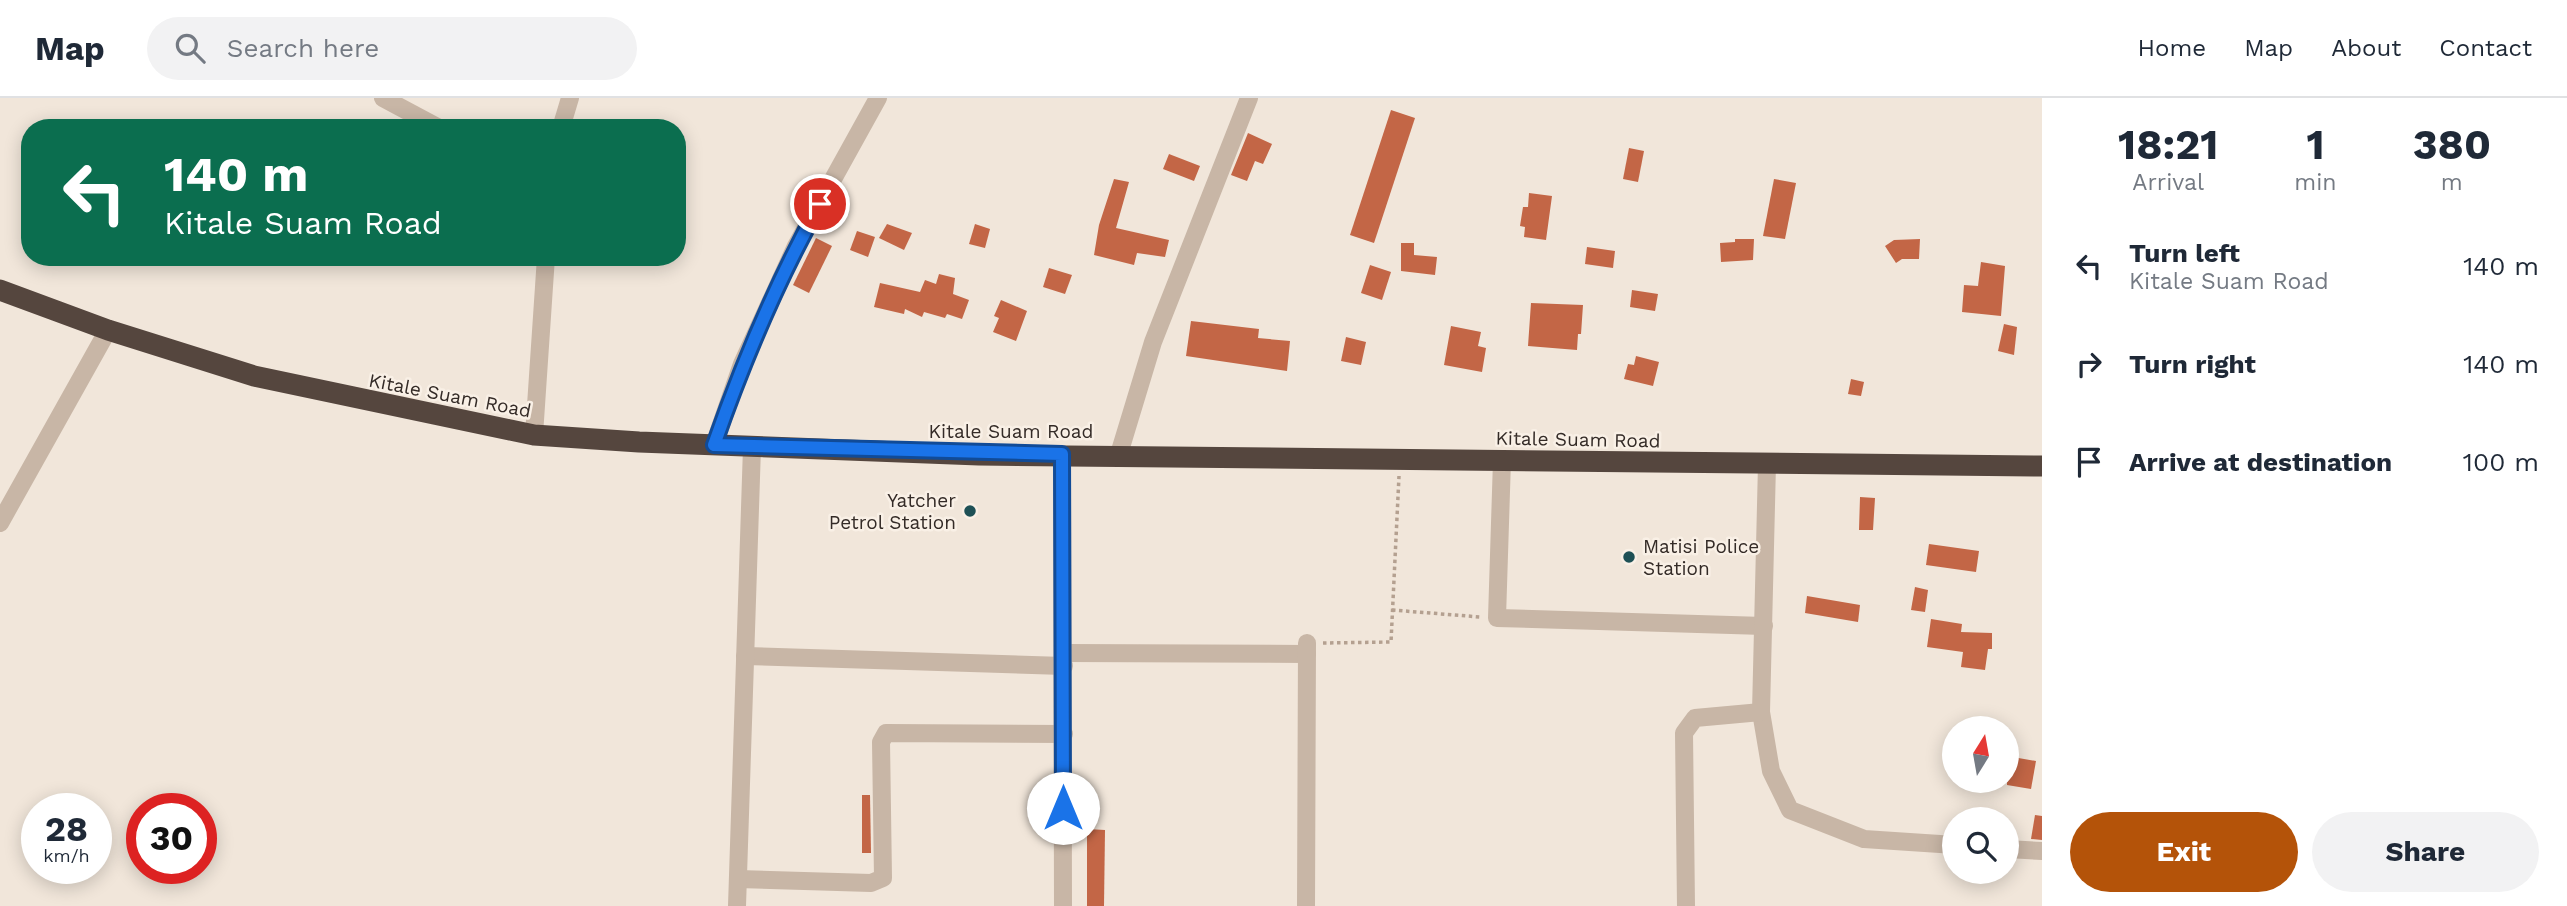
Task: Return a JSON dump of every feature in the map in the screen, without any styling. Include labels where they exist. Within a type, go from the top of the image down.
[{"type":"highway","name":"Kitale Suam Road","points":[[0,290],[108,330],[254,376],[534,435],[752,447],[1062,454],[2042,466]]},
{"type":"street","points":[[383,98],[422,119]]},
{"type":"street","points":[[564,119],[570,98]]},
{"type":"street","points":[[714,445],[742,364],[796,246],[878,98]]},
{"type":"street","points":[[1119,454],[1153,342],[1249,98]]},
{"type":"street","points":[[534,435],[545,266]]},
{"type":"street","points":[[0,523],[108,330]]},
{"type":"street","points":[[737,906],[752,447]]},
{"type":"street","points":[[1062,454],[1063,906]]},
{"type":"street","points":[[1502,460],[1497,618],[1764,626]]},
{"type":"street","points":[[1767,464],[1761,712],[1771,771],[1790,810],[1864,839],[1942,844]]},
{"type":"street","points":[[745,656],[1064,660],[1307,648],[1306,906]]},
{"type":"street","points":[[1686,906],[1684,733],[1695,718],[1761,712]]},
{"type":"street","points":[[738,879],[871,883],[883,878],[881,742],[886,733],[1064,734]]},
{"type":"street","points":[[2019,850],[2042,851]]},
{"type":"path","points":[[1307,648],[1391,642],[1400,459]]},
{"type":"path","points":[[1392,610],[1497,618]]},
{"type":"building","points":[[1391,110],[1415,118],[1374,243],[1350,235]]},
{"type":"building","points":[[1248,133],[1272,144],[1263,164],[1255,161],[1247,181],[1231,175]]},
{"type":"building","points":[[1629,148],[1644,151],[1638,182],[1623,179]]},
{"type":"building","points":[[1169,154],[1200,166],[1194,181],[1163,169]]},
{"type":"building","points":[[1114,179],[1129,182],[1116,228],[1169,240],[1165,257],[1137,253],[1134,265],[1094,255],[1099,225]]},
{"type":"building","points":[[1774,179],[1796,183],[1785,239],[1763,236]]},
{"type":"building","points":[[1529,193],[1552,196],[1546,240],[1524,237],[1525,227],[1520,226],[1523,207],[1528,207]]},
{"type":"building","points":[[887,224],[912,233],[904,250],[879,238]]},
{"type":"building","points":[[975,224],[990,229],[985,248],[969,244]]},
{"type":"building","points":[[857,231],[875,237],[868,257],[850,250]]},
{"type":"building","points":[[816,238],[832,246],[809,293],[793,285]]},
{"type":"building","points":[[1735,239],[1754,239],[1753,260],[1721,262],[1720,243],[1735,242]]},
{"type":"building","points":[[1920,239],[1919,259],[1902,259],[1896,263],[1885,246],[1894,240]]},
{"type":"building","points":[[1401,243],[1414,243],[1414,255],[1437,257],[1435,275],[1401,271]]},
{"type":"building","points":[[1587,247],[1615,251],[1613,268],[1585,264]]},
{"type":"building","points":[[1981,262],[2005,266],[2001,316],[1962,312],[1964,285],[1978,286]]},
{"type":"building","points":[[1370,265],[1391,272],[1382,300],[1361,293]]},
{"type":"building","points":[[1049,268],[1072,275],[1065,294],[1043,287]]},
{"type":"building","points":[[939,274],[955,278],[953,294],[969,300],[962,319],[947,314],[945,318],[924,312],[922,317],[905,309],[904,314],[874,307],[880,283],[920,292],[925,280],[936,284]]},
{"type":"building","points":[[1632,290],[1658,294],[1655,311],[1630,307]]},
{"type":"building","points":[[1001,300],[1027,311],[1016,341],[993,332],[999,318],[994,316]]},
{"type":"building","points":[[1531,303],[1583,305],[1577,350],[1528,346]]},
{"type":"building","points":[[1191,321],[1259,329],[1258,338],[1290,341],[1287,371],[1186,356]]},
{"type":"building","points":[[2004,324],[2017,327],[2014,355],[1998,351]]},
{"type":"building","points":[[1451,326],[1481,332],[1478,346],[1486,348],[1482,372],[1444,365]]},
{"type":"building","points":[[1346,337],[1366,342],[1361,365],[1341,361]]},
{"type":"building","points":[[1636,356],[1659,362],[1653,386],[1624,379],[1628,364],[1634,365]]},
{"type":"building","points":[[1851,379],[1864,382],[1861,396],[1848,394]]},
{"type":"building","points":[[1860,497],[1875,498],[1873,530],[1859,530]]},
{"type":"building","points":[[1929,544],[1979,551],[1976,572],[1926,565]]},
{"type":"building","points":[[1915,587],[1928,590],[1925,612],[1911,610]]},
{"type":"building","points":[[1807,596],[1860,605],[1858,622],[1805,613]]},
{"type":"building","points":[[1931,619],[1962,624],[1961,632],[1992,633],[1992,649],[1988,649],[1985,670],[1961,667],[1963,652],[1927,647]]},
{"type":"building","points":[[2020,758],[2036,761],[2031,789],[2020,787]]},
{"type":"building","points":[[862,795],[870,795],[871,853],[862,853]]},
{"type":"building","points":[[2035,815],[2042,816],[2042,840],[2031,839]]},
{"type":"building","points":[[1087,829],[1105,830],[1104,906],[1087,906]]},
{"type":"place","name":"Yatcher Petrol Station","points":[[970,511]]},
{"type":"place","name":"Matisi Police Station","points":[[1629,557]]},
{"type":"route","points":[[820,204],[796,246],[742,364],[714,445],[979,455],[1062,454],[1063,808]]}]
